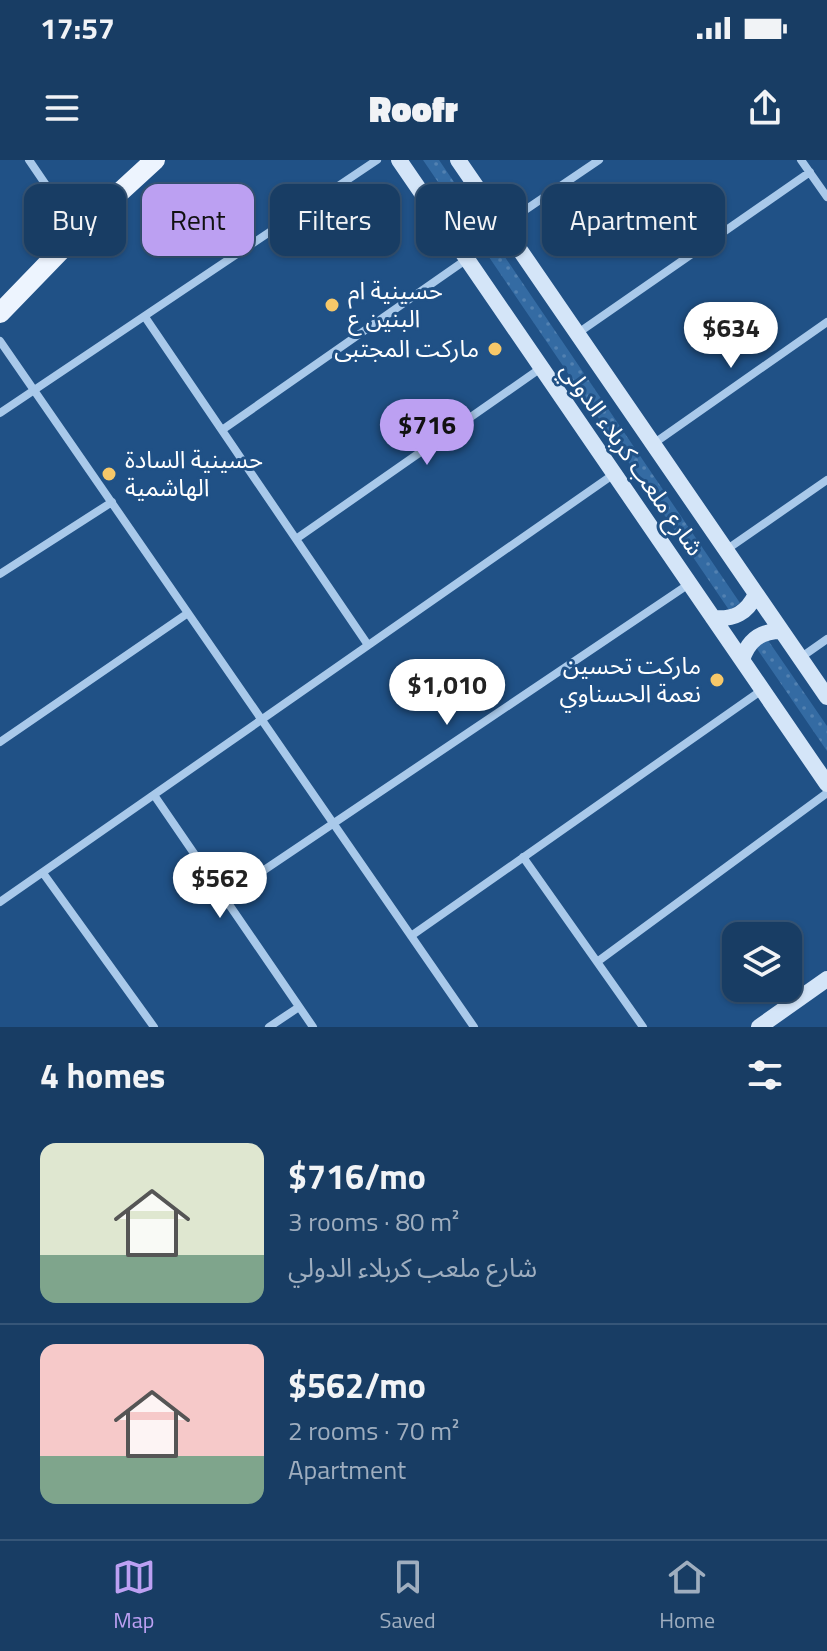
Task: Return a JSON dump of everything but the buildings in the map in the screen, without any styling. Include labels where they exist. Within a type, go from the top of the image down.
[{"type":"main road","points":[[119,184],[138,160]]},
{"type":"main road","points":[[126,187],[155,160]]},
{"type":"main road","name":"شارع ملعب كربلاء الدولي","points":[[399,160],[827,784]]},
{"type":"main road","name":"شارع ملعب كربلاء الدولي","points":[[458,160],[475,184]]},
{"type":"main road","points":[[0,313],[55,256]]},
{"type":"main road","name":"شارع ملعب كربلاء الدولي","points":[[524,256],[827,697]]},
{"type":"main road","points":[[713,618],[729,618],[743,613],[756,594]]},
{"type":"main road","points":[[742,660],[748,646],[759,635],[781,631]]},
{"type":"main road","points":[[759,1027],[827,979]]},
{"type":"street","points":[[29,160],[45,184]]},
{"type":"street","points":[[0,413],[377,160]]},
{"type":"street","points":[[526,209],[599,160]]},
{"type":"street","points":[[801,160],[827,197]]},
{"type":"street","points":[[577,334],[810,172]]},
{"type":"street","points":[[222,430],[467,258]]},
{"type":"street","points":[[145,317],[368,645]]},
{"type":"street","points":[[653,444],[827,322]]},
{"type":"street","points":[[0,341],[474,1027]]},
{"type":"street","points":[[296,539],[541,368]]},
{"type":"street","points":[[0,902],[614,474]]},
{"type":"street","points":[[726,550],[827,480]]},
{"type":"street","points":[[0,574],[112,502]]},
{"type":"street","points":[[224,897],[689,584]]},
{"type":"street","points":[[0,742],[188,613]]},
{"type":"street","points":[[800,658],[827,639]]},
{"type":"street","points":[[411,936],[763,689]]},
{"type":"street","points":[[597,962],[827,793]]},
{"type":"street","points":[[154,795],[313,1027]]},
{"type":"street","points":[[523,857],[643,1027]]},
{"type":"street","points":[[43,873],[154,1027]]},
{"type":"street","points":[[269,1027],[299,1007]]},
{"type":"shaded area","points":[[423,160],[439,160],[455,184],[439,184]]},
{"type":"shaded area","points":[[488,256],[504,256],[740,603],[729,610]]},
{"type":"shaded area","points":[[763,633],[827,726],[827,751],[751,640]]},
{"type":"place","name":"حسينية ام البنين ع","points":[[332,305]]},
{"type":"place","name":"ماركت المجتبى","points":[[495,349]]},
{"type":"place","name":"حسينية السادة الهاشمية","points":[[109,474]]},
{"type":"place","name":"ماركت تحسين نعمة الحسناوي","points":[[717,680]]}]
